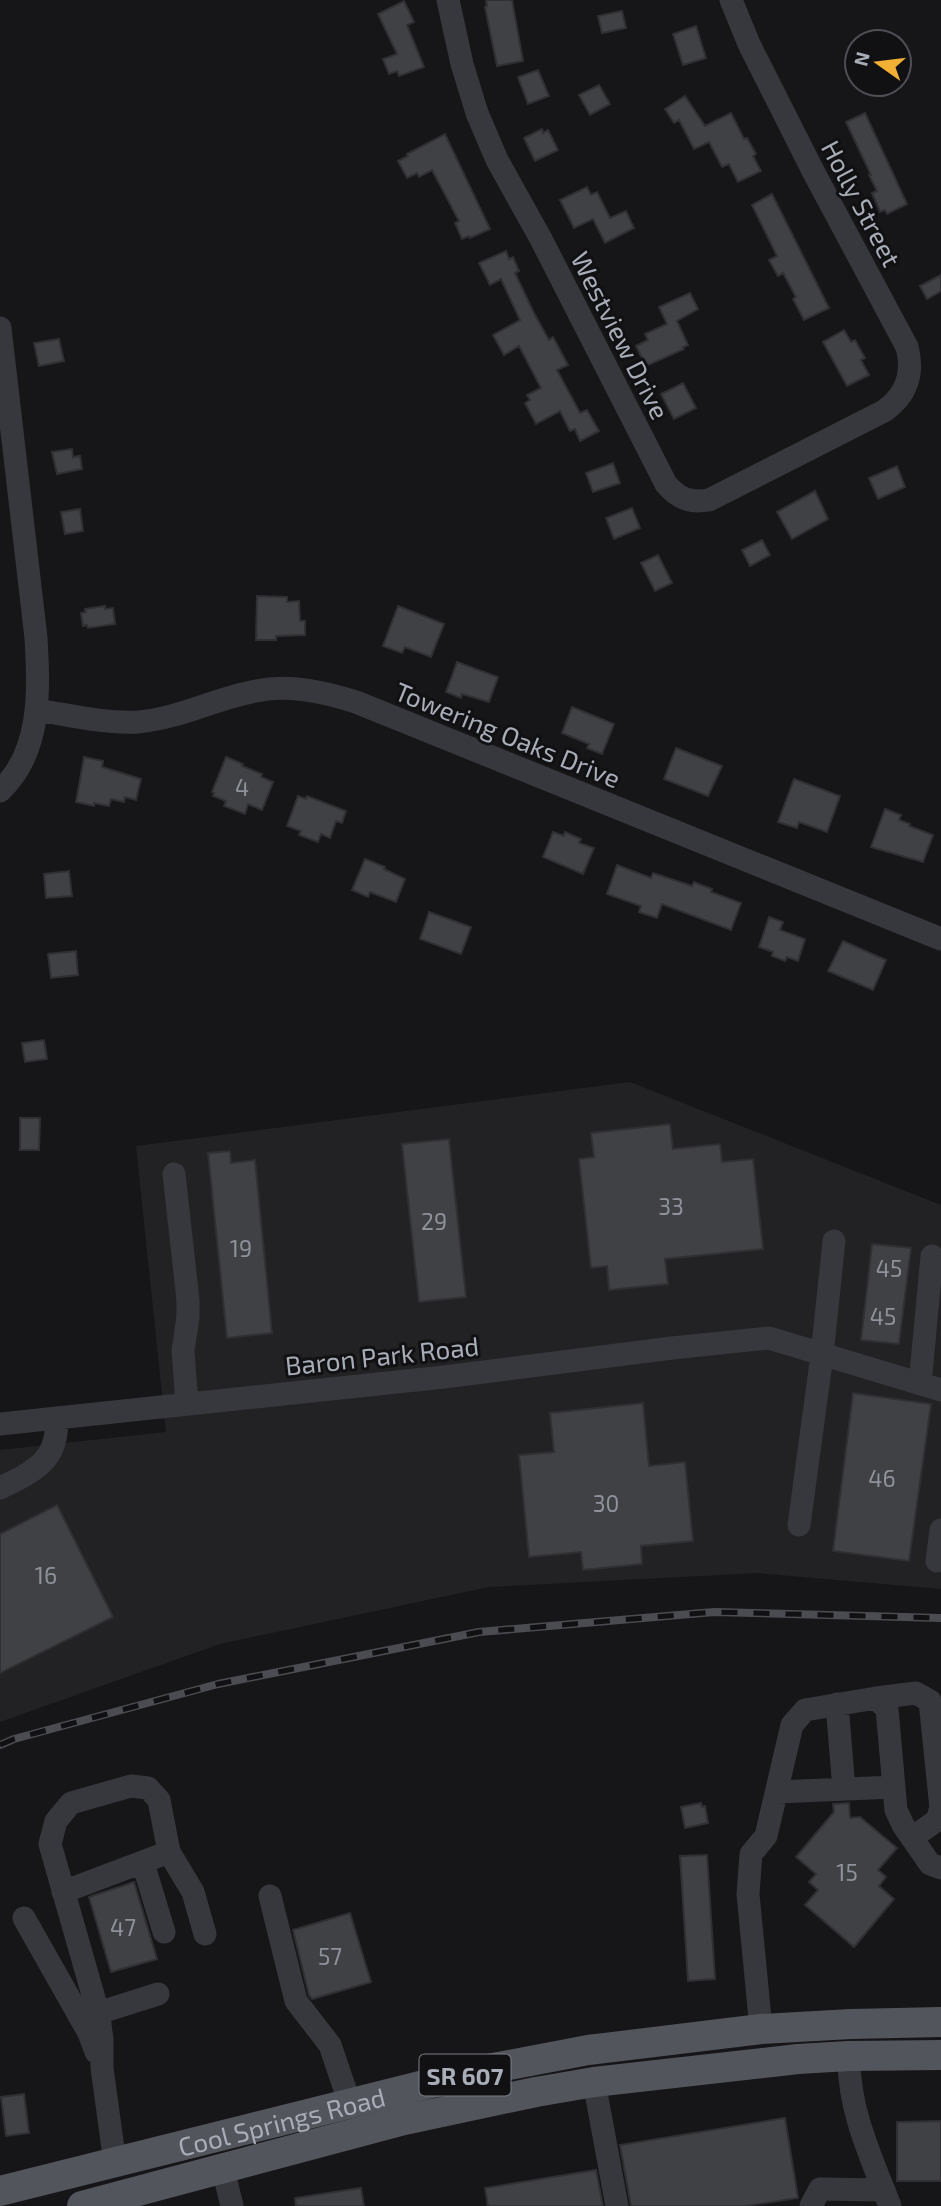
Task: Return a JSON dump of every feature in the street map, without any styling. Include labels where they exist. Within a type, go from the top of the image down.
[{"type":"main road","name":"Cool Springs Road","points":[[0,2191],[488,2069],[588,2050],[761,2029],[941,2022]]},
{"type":"main road","points":[[588,2050],[594,2082]]},
{"type":"main road","name":"Cool Springs Road","points":[[82,2206],[122,2201],[223,2169],[404,2120],[467,2105],[594,2082],[797,2059],[941,2055]]},
{"type":"main road","points":[[115,2163],[122,2201]]},
{"type":"street","name":"Westview Drive","points":[[448,0],[462,64],[477,113],[497,160],[541,239],[666,484],[674,494],[685,500],[709,500],[867,419]]},
{"type":"street","name":"Holly Street","points":[[732,0],[749,44],[907,347],[911,369],[903,394],[893,404],[867,419]]},
{"type":"street","points":[[0,328],[39,684],[32,736],[9,783],[0,791]]},
{"type":"street","name":"Towering Oaks Drive","points":[[37,710],[118,722],[139,722],[172,717],[257,691],[296,688],[325,693],[356,702],[941,939]]},
{"type":"street","points":[[174,1174],[188,1300],[183,1351],[187,1404]]},
{"type":"street","points":[[799,1525],[834,1241]]},
{"type":"street","points":[[822,1355],[931,1387],[932,1256]]},
{"type":"street","name":"Baron Park Road","points":[[0,1424],[444,1377],[769,1338],[822,1355]]},
{"type":"street","points":[[0,1488],[31,1473],[43,1463],[54,1443],[56,1418]]},
{"type":"street","points":[[937,1561],[941,1530]]},
{"type":"street","points":[[761,2029],[748,1894],[751,1854],[766,1836],[792,1725],[805,1710],[916,1693],[930,1701],[941,1808],[937,1820],[912,1839]]},
{"type":"street","points":[[876,1698],[887,1709],[896,1810],[930,1864],[941,1868]]},
{"type":"street","points":[[837,1704],[844,1789]]},
{"type":"street","points":[[115,2163],[102,2068],[98,2013],[50,1844],[56,1821],[71,1803],[131,1786],[148,1788],[159,1800],[169,1852],[193,1892],[205,1934]]},
{"type":"street","points":[[777,1792],[894,1787]]},
{"type":"street","points":[[63,1892],[169,1852]]},
{"type":"street","points":[[143,1863],[164,1932]]},
{"type":"street","points":[[270,1896],[296,2001],[330,2045],[350,2104]]},
{"type":"street","points":[[23,1918],[89,2033],[102,2068]]},
{"type":"street","points":[[98,2013],[158,1994]]},
{"type":"street","points":[[811,2206],[820,2189],[887,2198],[860,2130],[853,2103],[849,2056]]},
{"type":"street","points":[[594,2082],[617,2206]]},
{"type":"street","points":[[223,2169],[232,2206]]},
{"type":"shaded area","points":[[630,1082],[941,1205],[941,1589],[757,1573],[489,1587],[220,1644],[0,1722],[0,1450],[166,1432],[136,1146]]},
{"type":"building","points":[[486,0],[512,0],[523,61],[497,66],[485,7]]},
{"type":"building","points":[[404,1],[414,22],[407,25],[424,67],[399,76],[397,71],[389,74],[383,59],[397,54],[378,14]]},
{"type":"building","points":[[622,11],[626,28],[602,33],[598,16]]},
{"type":"building","points":[[696,26],[706,58],[683,65],[673,34]]},
{"type":"building","points":[[538,70],[549,96],[528,104],[518,77]]},
{"type":"building","points":[[599,85],[610,104],[590,115],[579,95]]},
{"type":"building","points":[[685,96],[705,126],[731,113],[744,139],[747,138],[756,154],[753,156],[761,171],[738,182],[729,164],[722,167],[709,142],[694,149],[679,120],[674,123],[665,109]]},
{"type":"building","points":[[865,113],[907,204],[887,214],[885,210],[880,212],[872,193],[877,191],[871,175],[846,122]]},
{"type":"building","points":[[542,129],[543,133],[548,130],[558,150],[535,161],[524,138]]},
{"type":"building","points":[[445,134],[490,229],[470,238],[469,236],[462,239],[455,223],[459,221],[432,170],[419,177],[417,173],[407,178],[398,161]]},
{"type":"building","points":[[587,187],[591,195],[597,192],[610,218],[626,211],[634,228],[605,243],[593,219],[574,228],[560,200]]},
{"type":"building","points":[[772,194],[829,308],[804,320],[783,273],[778,276],[769,260],[777,256],[752,205]]},
{"type":"building","points":[[506,251],[509,259],[513,257],[519,271],[515,273],[534,313],[549,340],[553,337],[568,365],[557,370],[580,413],[587,410],[599,431],[580,441],[575,429],[570,431],[560,411],[536,424],[525,403],[530,400],[527,395],[541,388],[519,346],[504,355],[493,335],[520,320],[501,279],[490,285],[479,263]]},
{"type":"building","points":[[941,275],[941,291],[927,299],[920,286]]},
{"type":"building","points":[[690,293],[698,309],[677,321],[688,345],[646,366],[636,346],[648,340],[645,334],[667,324],[659,307]]},
{"type":"building","points":[[844,330],[851,342],[855,340],[865,358],[861,360],[869,375],[847,386],[823,342]]},
{"type":"building","points":[[59,339],[64,361],[39,366],[34,343]]},
{"type":"building","points":[[683,383],[696,408],[674,419],[661,394]]},
{"type":"building","points":[[72,449],[73,457],[80,456],[82,469],[57,474],[52,452]]},
{"type":"building","points":[[613,463],[620,483],[593,492],[586,473]]},
{"type":"building","points":[[897,466],[905,487],[878,499],[869,478]]},
{"type":"building","points":[[815,491],[828,519],[792,539],[777,512]]},
{"type":"building","points":[[632,508],[640,528],[614,539],[606,518]]},
{"type":"building","points":[[80,509],[83,531],[65,534],[61,512]]},
{"type":"building","points":[[762,540],[770,555],[750,566],[742,550]]},
{"type":"building","points":[[658,555],[672,583],[655,591],[641,563]]},
{"type":"building","points":[[257,596],[287,597],[287,602],[299,601],[300,621],[305,621],[305,635],[256,640]]},
{"type":"building","points":[[105,606],[105,609],[113,608],[115,624],[88,628],[87,625],[83,626],[81,613],[86,612],[85,609]]},
{"type":"building","points":[[398,606],[444,624],[431,657],[405,647],[402,653],[383,646]]},
{"type":"building","points":[[457,662],[498,677],[489,702],[462,694],[461,698],[446,692]]},
{"type":"building","points":[[572,707],[614,724],[602,754],[587,748],[589,744],[562,733]]},
{"type":"building","points":[[676,748],[722,766],[708,796],[664,779]]},
{"type":"building","points":[[84,757],[103,761],[102,767],[141,779],[136,800],[125,797],[124,802],[111,799],[109,806],[76,802]]},
{"type":"building","points":[[226,757],[273,782],[262,810],[248,804],[245,814],[224,806],[226,801],[213,796],[212,792]]},
{"type":"building","points":[[794,779],[840,796],[827,832],[799,822],[797,828],[778,822]]},
{"type":"building","points":[[298,796],[306,799],[307,796],[346,811],[342,823],[336,821],[330,838],[321,834],[318,842],[299,835],[301,831],[287,826]]},
{"type":"building","points":[[885,809],[901,815],[899,820],[910,824],[909,826],[933,835],[923,862],[871,847]]},
{"type":"building","points":[[553,832],[564,836],[565,832],[581,839],[579,843],[594,848],[583,874],[543,857]]},
{"type":"building","points":[[365,859],[405,879],[396,902],[370,892],[368,897],[352,890]]},
{"type":"building","points":[[617,865],[651,878],[653,873],[692,886],[694,882],[712,889],[711,892],[741,903],[731,930],[662,904],[657,918],[639,912],[641,906],[607,894]]},
{"type":"building","points":[[69,871],[72,896],[46,898],[44,874]]},
{"type":"building","points":[[429,912],[471,927],[461,954],[420,939]]},
{"type":"building","points":[[769,917],[783,922],[780,930],[805,939],[798,961],[787,957],[785,961],[772,956],[773,952],[759,947]]},
{"type":"building","points":[[843,941],[886,960],[873,990],[828,971]]},
{"type":"building","points":[[76,951],[78,975],[51,978],[48,954]]},
{"type":"building","points":[[44,1040],[47,1059],[25,1062],[22,1043]]},
{"type":"building","points":[[20,1118],[40,1118],[39,1150],[20,1150]]},
{"type":"building","points":[[670,1124],[673,1149],[720,1144],[722,1162],[753,1159],[763,1249],[665,1259],[668,1284],[609,1290],[607,1266],[591,1268],[579,1159],[594,1157],[591,1133]]},
{"type":"building","points":[[449,1139],[466,1297],[419,1302],[402,1144]]},
{"type":"building","points":[[230,1151],[231,1163],[255,1160],[272,1333],[227,1338],[208,1153]]},
{"type":"building","points":[[872,1244],[911,1248],[899,1344],[861,1340]]},
{"type":"building","points":[[853,1393],[931,1404],[909,1561],[833,1551]]},
{"type":"building","points":[[643,1403],[649,1466],[685,1462],[693,1541],[641,1546],[642,1564],[583,1570],[581,1552],[529,1557],[519,1455],[554,1452],[550,1413]]},
{"type":"building","points":[[57,1505],[113,1617],[0,1673],[0,1534]]},
{"type":"building","points":[[701,1803],[702,1807],[705,1806],[708,1823],[685,1828],[681,1807]]},
{"type":"building","points":[[849,1803],[850,1818],[860,1817],[897,1848],[878,1870],[886,1877],[879,1886],[894,1899],[854,1947],[805,1905],[818,1890],[809,1882],[816,1874],[796,1857],[834,1812],[833,1804]]},
{"type":"building","points":[[707,1855],[715,1979],[688,1981],[680,1856]]},
{"type":"building","points":[[134,1882],[157,1959],[111,1972],[89,1897]]},
{"type":"building","points":[[350,1913],[371,1982],[312,1999],[293,1930]]},
{"type":"building","points":[[24,2094],[29,2133],[6,2136],[1,2097]]},
{"type":"building","points":[[785,2118],[798,2198],[746,2206],[631,2206],[620,2145]]},
{"type":"building","points":[[941,2121],[941,2181],[897,2181],[897,2122]]},
{"type":"building","points":[[596,2170],[603,2206],[488,2206],[485,2188]]},
{"type":"building","points":[[361,2188],[364,2206],[296,2206],[295,2198]]},
{"type":"railway","points":[[0,1745],[218,1684],[479,1632],[714,1612],[941,1618]]}]
